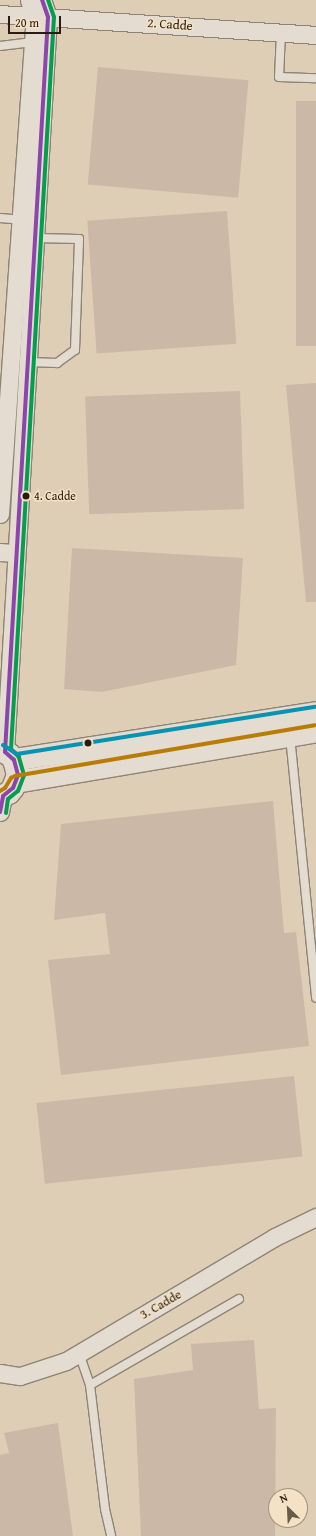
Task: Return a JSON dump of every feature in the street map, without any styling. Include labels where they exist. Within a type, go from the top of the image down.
[{"type":"street","points":[[29,0],[42,17]]},
{"type":"street","points":[[5,797],[17,767],[6,754],[8,552],[28,362],[27,238],[42,0]]},
{"type":"street","name":"2. Cadde","points":[[0,14],[316,35]]},
{"type":"street","points":[[0,514],[5,361],[27,238]]},
{"type":"street","points":[[5,361],[28,362]]},
{"type":"street","points":[[5,797],[289,727],[316,713]]},
{"type":"street","points":[[6,754],[289,727],[316,731]]},
{"type":"street","name":"3. Cadde","points":[[0,1373],[20,1376],[66,1360],[275,1237],[316,1217]]},
{"type":"lane","points":[[281,32],[279,77],[316,78]]},
{"type":"lane","points":[[0,46],[40,41]]},
{"type":"lane","points":[[0,218],[28,220]]},
{"type":"lane","points":[[27,238],[79,239],[75,350],[57,363],[28,362]]},
{"type":"lane","points":[[289,727],[316,998]]},
{"type":"lane","points":[[90,1385],[239,1299]]},
{"type":"lane","points":[[79,1353],[90,1385],[105,1509],[111,1536]]},
{"type":"building","points":[[98,67],[248,80],[238,198],[88,185]]},
{"type":"building","points":[[296,101],[316,101],[316,346],[296,346]]},
{"type":"building","points":[[227,211],[236,344],[97,353],[87,221]]},
{"type":"building","points":[[316,383],[316,602],[306,602],[286,385]]},
{"type":"building","points":[[240,391],[244,509],[89,514],[85,396]]},
{"type":"building","points":[[72,548],[243,558],[236,665],[102,692],[64,689]]},
{"type":"building","points":[[273,801],[284,933],[296,932],[309,1046],[61,1075],[48,960],[110,954],[105,913],[54,920],[61,824]]},
{"type":"building","points":[[294,1076],[302,1157],[45,1184],[36,1103]]},
{"type":"building","points":[[254,1340],[259,1409],[276,1408],[275,1488],[268,1488],[268,1528],[275,1528],[275,1536],[141,1536],[134,1379],[193,1370],[191,1344]]},
{"type":"building","points":[[58,1423],[73,1536],[0,1536],[0,1455],[9,1453],[4,1433]]},
{"type":"transit line","points":[[5,752],[48,17],[42,0]]},
{"type":"transit line","points":[[6,813],[8,799],[18,791],[24,775],[19,757],[11,749],[54,17],[48,0]]},
{"type":"transit line","points":[[3,745],[17,754],[315,707]]},
{"type":"transit line","points":[[0,791],[5,788],[11,778],[15,776],[315,725]]},
{"type":"transit line","points":[[0,812],[3,796],[13,788],[18,775],[14,760],[5,752]]},
{"type":"place","name":"4. Cadde","points":[[26,496]]}]
